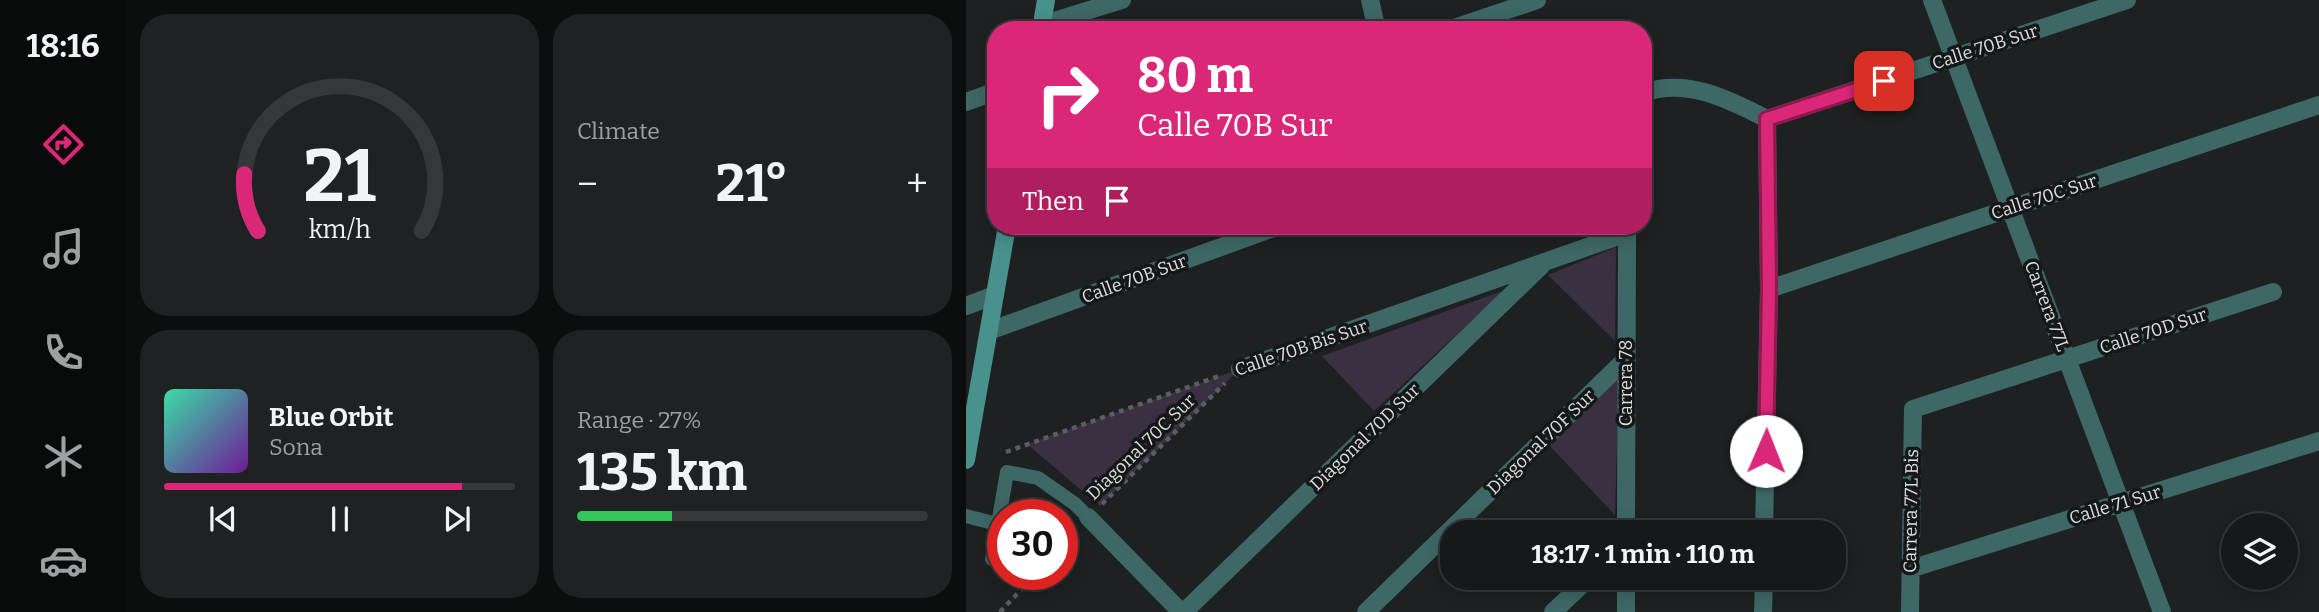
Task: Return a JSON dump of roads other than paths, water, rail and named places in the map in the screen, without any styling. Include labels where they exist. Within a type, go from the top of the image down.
[{"type":"main road","points":[[1042,21],[1046,0]]},
{"type":"main road","points":[[966,460],[1005,235]]},
{"type":"street","points":[[1059,21],[1122,0]]},
{"type":"street","points":[[1370,0],[1375,21]]},
{"type":"street","points":[[1475,21],[1537,0]]},
{"type":"street","name":"Carrera 77L","points":[[1932,0],[2162,612]]},
{"type":"street","name":"Calle 70B Sur","points":[[1767,119],[2127,0]]},
{"type":"street","points":[[1652,92],[1688,88],[1727,99],[1767,119],[1769,289],[1764,520]]},
{"type":"street","points":[[966,102],[987,94]]},
{"type":"street","name":"Calle 70C Sur","points":[[1769,289],[2319,105]]},
{"type":"street","name":"Calle 70B Sur","points":[[989,331],[1254,235]]},
{"type":"street","name":"Calle 70B Bis Sur","points":[[1240,369],[1621,235]]},
{"type":"street","name":"Carrera 78","points":[[1626,520],[1627,235]]},
{"type":"street","name":"Diagonal 70D Sur","points":[[1183,612],[1545,261]]},
{"type":"street","name":"Calle 70D Sur","points":[[1913,409],[2273,292]]},
{"type":"street","points":[[966,306],[995,295]]},
{"type":"street","name":"Diagonal 70F Sur","points":[[1366,612],[1626,359]]},
{"type":"street","name":"Carrera 77L Bis","points":[[1910,612],[1913,409]]},
{"type":"street","name":"Calle 71 Sur","points":[[1910,569],[2319,441]]},
{"type":"street","points":[[1088,517],[1183,612]]},
{"type":"street","points":[[1553,612],[1576,590]]},
{"type":"street","points":[[1626,590],[1626,612]]},
{"type":"street","points":[[1763,590],[1763,612]]},
{"type":"lane","points":[[1002,499],[1007,472],[1038,478],[1068,499]]},
{"type":"lane","points":[[1078,507],[1088,517]]},
{"type":"lane","points":[[966,516],[987,521]]}]
